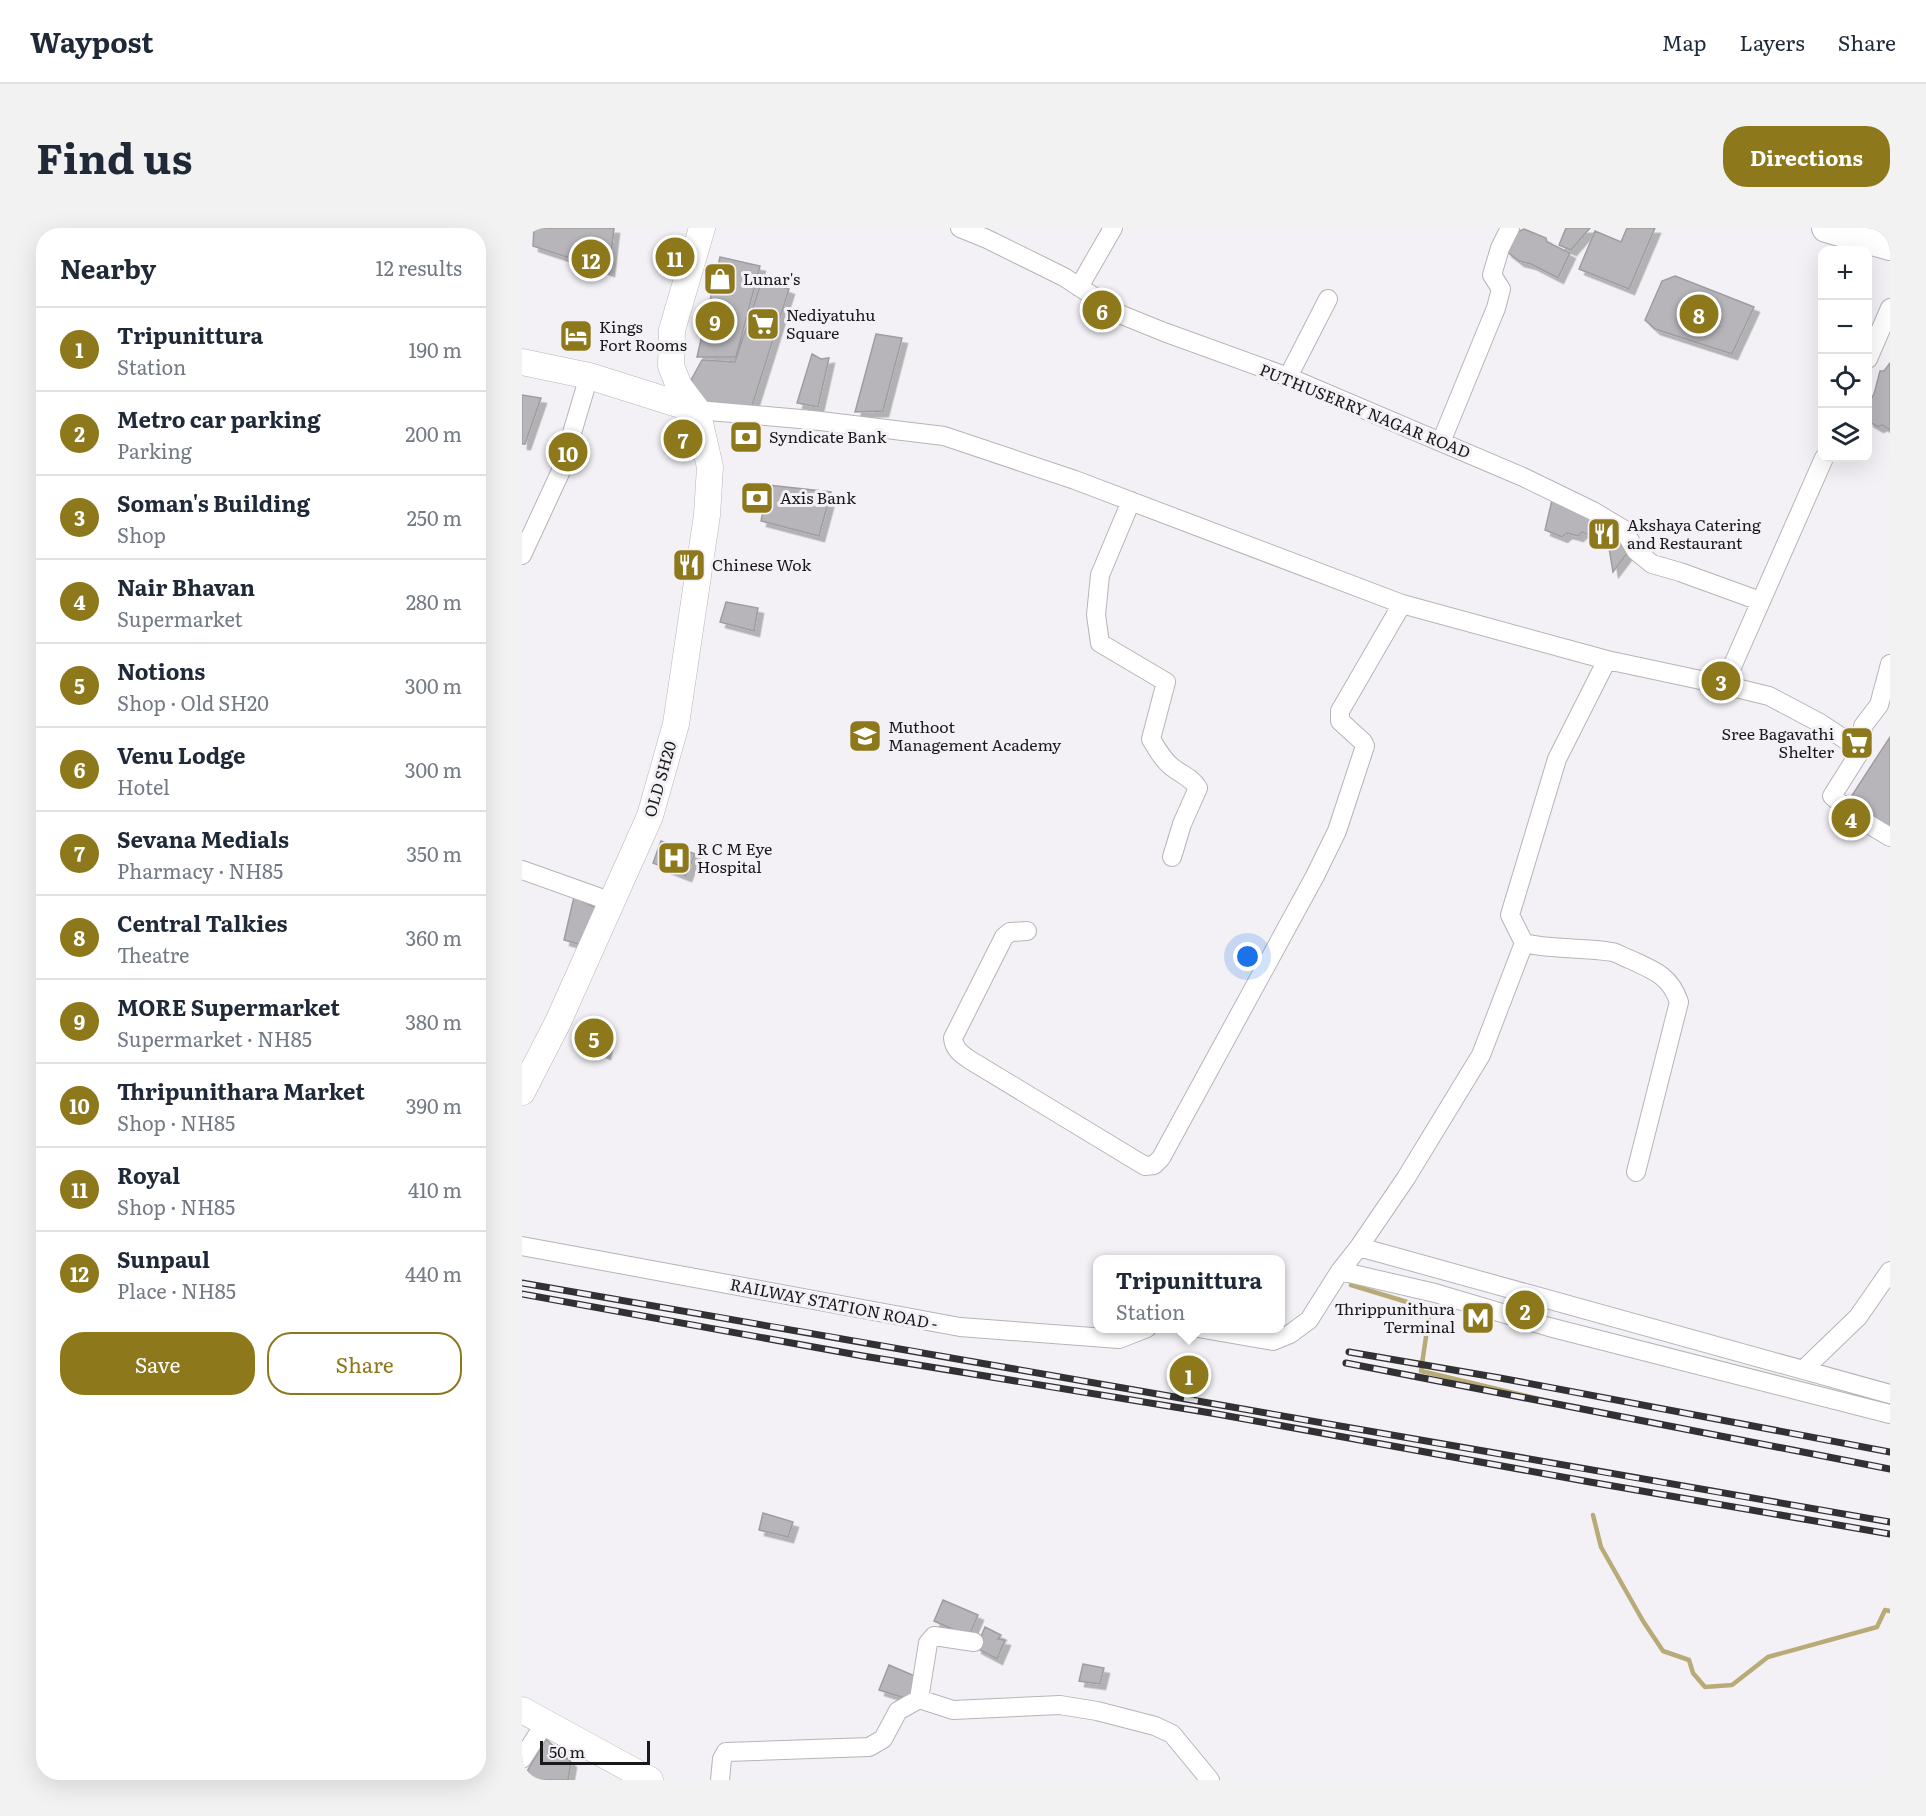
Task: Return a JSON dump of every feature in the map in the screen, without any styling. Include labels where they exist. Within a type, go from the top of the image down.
[{"type":"main road","points":[[697,410],[679,386],[670,366],[672,330],[702,228]]},
{"type":"main road","points":[[1826,228],[1885,239]]},
{"type":"main road","points":[[522,362],[589,376],[697,410]]},
{"type":"main road","name":"OLD SH20","points":[[524,1091],[558,1022],[651,816],[676,724],[707,515],[710,467],[697,410]]},
{"type":"main road","points":[[522,1710],[650,1780]]},
{"type":"street","name":"PUTHUSERRY NAGAR ROAD","points":[[960,228],[1079,287],[1122,315],[1288,377],[1523,477],[1593,511],[1623,529],[1636,551],[1652,564],[1760,601]]},
{"type":"street","points":[[1079,287],[1113,228]]},
{"type":"street","points":[[1441,442],[1496,308],[1501,289],[1492,275],[1500,248],[1510,228]]},
{"type":"street","points":[[1288,377],[1328,299]]},
{"type":"street","points":[[1870,354],[1890,308]]},
{"type":"street","points":[[522,555],[560,473],[589,376]]},
{"type":"street","points":[[697,410],[812,420],[944,436],[1131,501],[1401,604],[1607,660],[1769,696],[1820,723],[1861,750]]},
{"type":"street","points":[[1724,686],[1822,462]]},
{"type":"street","points":[[1131,501],[1100,575],[1097,629],[1100,643],[1166,682],[1151,739],[1162,757],[1191,778],[1198,788],[1182,824],[1172,857]]},
{"type":"street","points":[[1027,931],[1010,932],[1004,937],[953,1038],[954,1045],[959,1053],[1144,1166],[1154,1165],[1161,1158],[1315,876],[1337,831],[1365,746],[1340,721],[1340,711],[1401,604]]},
{"type":"street","points":[[1223,1333],[1273,1341],[1290,1334],[1309,1320],[1340,1270],[1359,1247],[1406,1178],[1481,1055],[1524,943],[1510,915],[1557,759],[1607,660]]},
{"type":"street","points":[[1890,664],[1885,708],[1863,726],[1861,750],[1832,796],[1855,816],[1890,837]]},
{"type":"street","points":[[522,870],[612,902]]},
{"type":"street","points":[[1524,943],[1541,947],[1614,952],[1646,966],[1666,979],[1675,990],[1679,1002],[1636,1172]]},
{"type":"street","name":"RAILWAY STATION ROAD -","points":[[522,1246],[960,1327],[1119,1339],[1136,1333]]},
{"type":"street","points":[[1359,1247],[1890,1394]]},
{"type":"street","points":[[1340,1270],[1435,1293],[1549,1327],[1890,1414]]},
{"type":"street","points":[[1803,1370],[1858,1317],[1890,1271]]},
{"type":"street","points":[[919,1699],[930,1639],[934,1636],[974,1642]]},
{"type":"street","points":[[720,1780],[722,1759],[726,1752],[869,1747],[883,1738],[898,1711],[919,1699],[953,1710],[1060,1705],[1097,1711],[1155,1726],[1172,1734],[1210,1780]]},
{"type":"street","points":[[522,1759],[545,1723]]},
{"type":"building","points":[[534,228],[614,228],[609,271],[533,246]]},
{"type":"building","points":[[1566,228],[1590,228],[1571,250],[1559,245]]},
{"type":"building","points":[[1627,228],[1655,228],[1629,289],[1579,269],[1595,231],[1621,242]]},
{"type":"building","points":[[1524,229],[1546,238],[1547,242],[1570,253],[1558,278],[1531,264],[1519,261],[1506,251],[1511,235]]},
{"type":"building","points":[[720,257],[760,266],[736,357],[697,357]]},
{"type":"building","points":[[1675,276],[1754,307],[1732,354],[1655,329],[1645,320],[1662,281]]},
{"type":"building","name":"Nediyatuhu Square","points":[[762,280],[789,289],[752,406],[706,406],[691,380],[702,360],[735,362]]},
{"type":"building","points":[[876,334],[902,338],[883,411],[855,412]]},
{"type":"building","points":[[812,354],[821,359],[829,358],[818,407],[797,403]]},
{"type":"building","points":[[1890,363],[1890,430],[1882,425],[1878,427],[1872,423],[1872,397],[1880,371],[1884,371]]},
{"type":"building","points":[[522,395],[541,398],[525,444],[522,444]]},
{"type":"building","points":[[768,485],[831,492],[819,536],[761,521]]},
{"type":"building","name":"Akshaya Catering and Restaurant","points":[[1553,496],[1616,529],[1629,551],[1613,572],[1608,542],[1582,532],[1578,536],[1567,533],[1562,537],[1545,530]]},
{"type":"building","points":[[726,602],[758,608],[754,631],[720,622]]},
{"type":"building","points":[[1890,737],[1890,832],[1847,803]]},
{"type":"building","points":[[661,841],[695,854],[686,876],[653,863]]},
{"type":"building","points":[[574,897],[602,911],[589,947],[564,940]]},
{"type":"building","points":[[583,1025],[609,1034],[605,1054],[578,1042]]},
{"type":"building","points":[[763,1513],[793,1522],[788,1537],[759,1530]]},
{"type":"building","points":[[943,1600],[978,1615],[969,1636],[934,1621]]},
{"type":"building","points":[[985,1627],[1001,1635],[998,1639],[1005,1640],[997,1659],[976,1648]]},
{"type":"building","points":[[1083,1664],[1104,1668],[1100,1684],[1079,1681]]},
{"type":"building","points":[[889,1665],[917,1677],[911,1700],[879,1690]]},
{"type":"building","points":[[546,1739],[571,1762],[568,1780],[522,1780]]},
{"type":"waterway","points":[[1351,1285],[1430,1309],[1421,1371],[1620,1418]]},
{"type":"waterway","points":[[1593,1515],[1601,1547],[1643,1621],[1663,1651],[1689,1660],[1693,1673],[1705,1687],[1732,1685],[1768,1657],[1877,1627],[1885,1610],[1890,1611]]},
{"type":"railway","points":[[522,1283],[1890,1522]]},
{"type":"railway","points":[[522,1294],[863,1356],[1217,1414],[1890,1534]]},
{"type":"railway","points":[[1349,1352],[1500,1378],[1890,1452]]},
{"type":"railway","points":[[1346,1363],[1890,1469]]},
{"type":"place","name":"Royal","points":[[675,257]]},
{"type":"place","name":"Sunpaul","points":[[591,259]]},
{"type":"place","name":"Lunar's","points":[[720,279]]},
{"type":"place","name":"Venu Lodge","points":[[1102,310]]},
{"type":"place","name":"Central Talkies","points":[[1699,314]]},
{"type":"place","name":"MORE Supermarket","points":[[715,321]]},
{"type":"place","name":"Nediyatuhu Square","points":[[763,324]]},
{"type":"place","name":"Kings Fort Rooms","points":[[576,336]]},
{"type":"place","name":"Syndicate Bank","points":[[746,437]]},
{"type":"place","name":"Sevana Medials","points":[[683,439]]},
{"type":"place","name":"Thripunithara Market","points":[[568,452]]},
{"type":"place","name":"Axis Bank","points":[[757,498]]},
{"type":"place","name":"Akshaya Catering and Restaurant","points":[[1604,534]]},
{"type":"place","name":"Chinese Wok","points":[[689,565]]},
{"type":"place","name":"Soman's Building","points":[[1721,681]]},
{"type":"place","name":"Muthoot Management Academy","points":[[865,736]]},
{"type":"place","name":"Sree Bagavathi Shelter","points":[[1857,743]]},
{"type":"place","name":"Nair Bhavan","points":[[1851,818]]},
{"type":"place","name":"R C M Eye Hospital","points":[[674,858]]},
{"type":"place","name":"Notions","points":[[594,1038]]},
{"type":"place","name":"Metro car parking","points":[[1525,1310]]},
{"type":"place","name":"Thrippunithura Terminal","points":[[1478,1318]]},
{"type":"place","name":"Tripunittura","points":[[1189,1375]]}]
